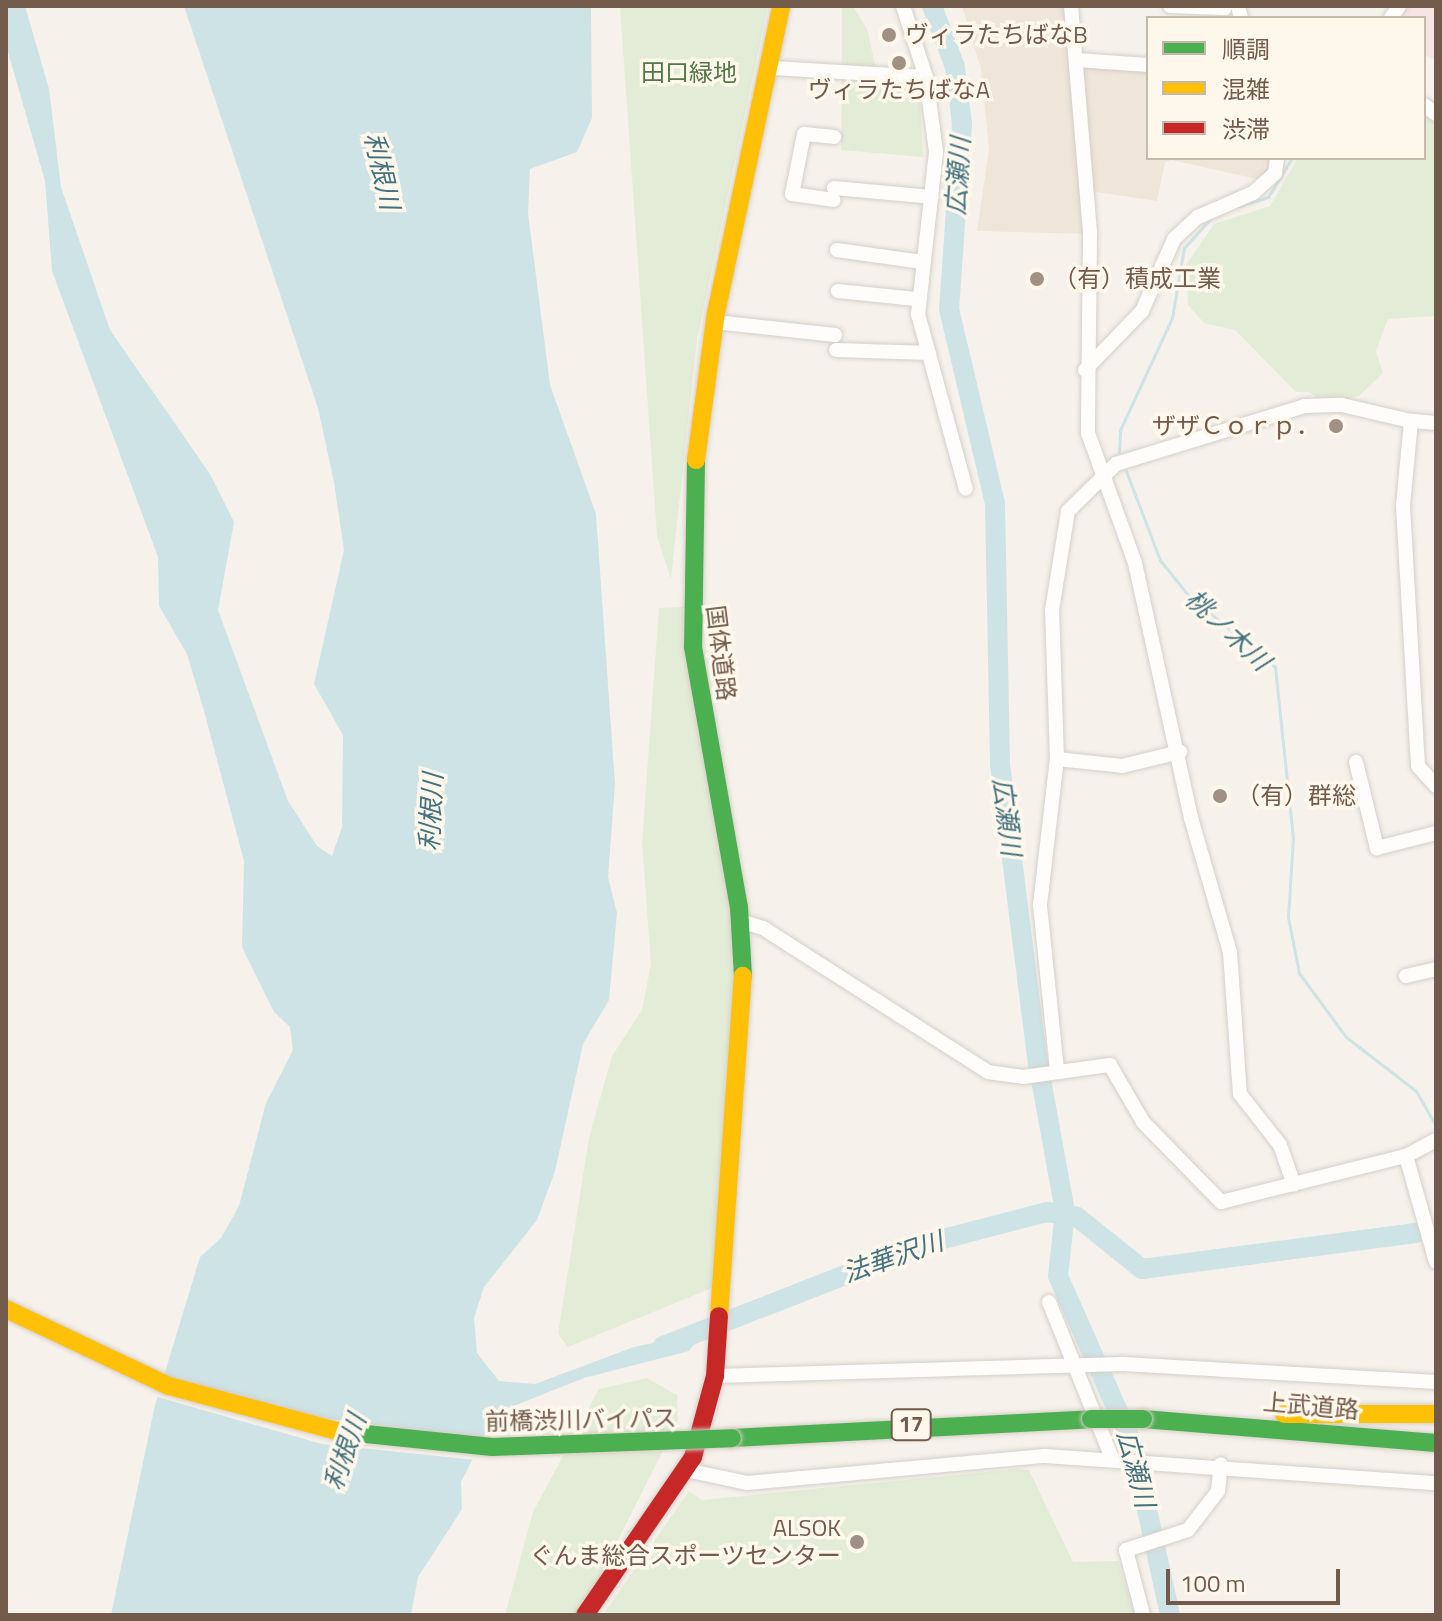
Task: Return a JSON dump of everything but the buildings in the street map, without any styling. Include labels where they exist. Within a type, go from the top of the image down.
[{"type":"main road","name":"国体道路","points":[[715,1376],[742,1021],[740,921],[693,647],[689,568],[715,322],[773,68],[781,6]]},
{"type":"main road","name":"前橋渋川バイパス","points":[[6,1309],[169,1386],[324,1430],[492,1447],[1091,1419],[1182,1421]]},
{"type":"main road","points":[[585,1615],[686,1470],[705,1428],[715,1376]]},
{"type":"main road","points":[[1182,1421],[1436,1414]]},
{"type":"main road","points":[[1182,1421],[1436,1456]]},
{"type":"main road","name":"上武道路","points":[[1182,1421],[1436,1443]]},
{"type":"street","points":[[903,6],[926,77],[936,152],[916,299],[966,489]]},
{"type":"street","points":[[1071,6],[1090,234],[1085,370],[1088,433],[1135,563],[1180,752],[1191,818],[1230,952],[1240,1094],[1280,1145],[1294,1185]]},
{"type":"street","points":[[1170,6],[1229,9]]},
{"type":"street","points":[[1077,60],[1146,65]]},
{"type":"street","points":[[773,68],[926,77]]},
{"type":"street","points":[[834,137],[804,134],[792,194],[932,197]]},
{"type":"street","points":[[1085,370],[1142,311],[1174,239],[1198,217],[1253,193],[1275,173],[1277,160]]},
{"type":"street","points":[[837,250],[922,262]]},
{"type":"street","points":[[838,291],[916,299]]},
{"type":"street","points":[[715,322],[835,343],[929,353]]},
{"type":"street","points":[[1055,1071],[1040,905],[1057,759],[1052,610],[1063,526],[1101,473],[1304,406],[1342,405],[1411,421],[1436,423]]},
{"type":"street","points":[[1411,421],[1403,506],[1405,634],[1418,766],[1436,786]]},
{"type":"street","points":[[1057,759],[1122,766],[1180,752]]},
{"type":"street","points":[[1356,762],[1377,848],[1436,833]]},
{"type":"street","points":[[740,921],[763,928],[976,1068],[1031,1076],[1110,1065],[1143,1122],[1221,1202],[1406,1156],[1436,1140]]},
{"type":"street","points":[[1406,976],[1436,969]]},
{"type":"street","points":[[1406,1156],[1436,1262]]},
{"type":"street","points":[[1049,1302],[1073,1364],[1097,1409],[1112,1458]]},
{"type":"street","points":[[715,1376],[1118,1364],[1436,1382]]},
{"type":"street","points":[[686,1470],[735,1484],[880,1475],[994,1457],[1112,1458],[1221,1464],[1436,1483]]},
{"type":"street","points":[[1143,1615],[1126,1550],[1166,1542],[1188,1530],[1215,1497],[1221,1464]]},
{"type":"shaded area","points":[[962,6],[1071,6],[1078,59],[1146,65],[1146,160],[1172,160],[1165,162],[1157,201],[1083,190],[1090,234],[977,231],[989,149],[981,69]]},
{"type":"shaded area","points":[[1403,6],[1436,6],[1436,60],[1426,56],[1426,16],[1397,16]]},
{"type":"shaded area","points":[[1172,160],[1276,160],[1266,181]]},
{"type":"green space","name":"田口緑地","points":[[620,6],[768,6],[697,339],[671,579],[657,536]]},
{"type":"green space","points":[[842,6],[853,6],[867,29],[876,69],[842,67]]},
{"type":"green space","points":[[842,79],[919,83],[923,157],[841,150]]},
{"type":"green space","points":[[1426,116],[1436,122],[1436,316],[1388,319],[1376,351],[1383,373],[1359,396],[1325,405],[1310,392],[1296,392],[1235,330],[1204,323],[1188,305],[1186,265],[1214,224],[1270,206],[1297,160],[1426,160]]},
{"type":"green space","points":[[684,607],[690,687],[730,898],[735,996],[712,1288],[568,1347],[558,1334],[589,1138],[612,1056],[642,1010],[651,964],[642,843],[659,608]]},
{"type":"green space","points":[[647,1378],[677,1395],[678,1421],[580,1615],[505,1615],[533,1512],[599,1389]]},
{"type":"green space","name":"ALSOK ぐんま総合スポーツセンター","points":[[1029,1470],[1073,1562],[1118,1561],[1135,1615],[603,1615],[689,1491],[702,1500]]},
{"type":"water","name":"利根川","points":[[6,6],[25,6],[49,89],[61,187],[110,330],[210,474],[234,522],[218,610],[288,801],[317,846],[332,856],[342,827],[343,735],[314,684],[344,550],[334,482],[318,408],[184,6],[591,6],[592,118],[577,152],[530,169],[528,213],[550,385],[596,514],[615,784],[608,877],[617,913],[609,1000],[583,1044],[555,1171],[537,1220],[484,1287],[474,1318],[477,1353],[499,1381],[535,1384],[634,1347],[683,1337],[696,1342],[689,1351],[584,1378],[496,1413],[461,1482],[462,1509],[418,1577],[411,1615],[111,1615],[155,1405],[200,1257],[221,1238],[239,1206],[266,1103],[293,1050],[290,1027],[274,1012],[242,947],[244,861],[204,711],[187,654],[159,606],[158,557],[52,271],[45,181],[6,45]]},
{"type":"pier","points":[[162,1375],[292,1414],[486,1439],[475,1460],[322,1444],[154,1396]]},
{"type":"waterway","name":"広瀬川","points":[[932,6],[955,67],[962,124],[949,309],[995,503],[1000,764],[1038,1063],[1065,1212],[1058,1276],[1133,1445],[1170,1615]]},
{"type":"waterway","name":"桃ノ木川","points":[[1236,207],[1268,197],[1291,160]]},
{"type":"waterway","name":"桃ノ木川","points":[[1119,452],[1120,430],[1172,318],[1184,248],[1211,218]]},
{"type":"waterway","name":"桃ノ木川","points":[[1126,471],[1160,560],[1188,595],[1275,667],[1293,838],[1288,917],[1299,973],[1346,1037],[1416,1091],[1436,1126]]},
{"type":"waterway","name":"法華沢川","points":[[663,1346],[924,1244],[1047,1212],[1077,1217],[1142,1269],[1416,1233]]},
{"type":"traffic: fast","points":[[696,460],[693,647],[739,907],[743,976]]},
{"type":"traffic: fast","points":[[732,1438],[1091,1419]]},
{"type":"traffic: fast","points":[[1091,1419],[1143,1419]]},
{"type":"traffic: fast","points":[[1143,1419],[1436,1443]]},
{"type":"traffic: fast","points":[[337,1431],[492,1447],[732,1438]]},
{"type":"traffic: slow","points":[[696,460],[716,313],[781,6]]},
{"type":"traffic: slow","points":[[719,1316],[743,976]]},
{"type":"traffic: slow","points":[[6,1309],[169,1386],[337,1431]]},
{"type":"traffic: slow","points":[[1284,1414],[1436,1414]]},
{"type":"traffic: jam","points":[[585,1615],[693,1457],[715,1376],[719,1316]]},
{"type":"place","name":"ヴィラたちばなB","points":[[889,35]]},
{"type":"place","name":"ヴィラたちばなA","points":[[899,63]]},
{"type":"place","name":"（有）積成工業","points":[[1037,279]]},
{"type":"place","name":"ザザＣｏｒｐ．","points":[[1336,426]]},
{"type":"place","name":"（有）群総","points":[[1220,796]]},
{"type":"place","name":"ALSOK ぐんま総合スポーツセンター","points":[[857,1542]]}]
